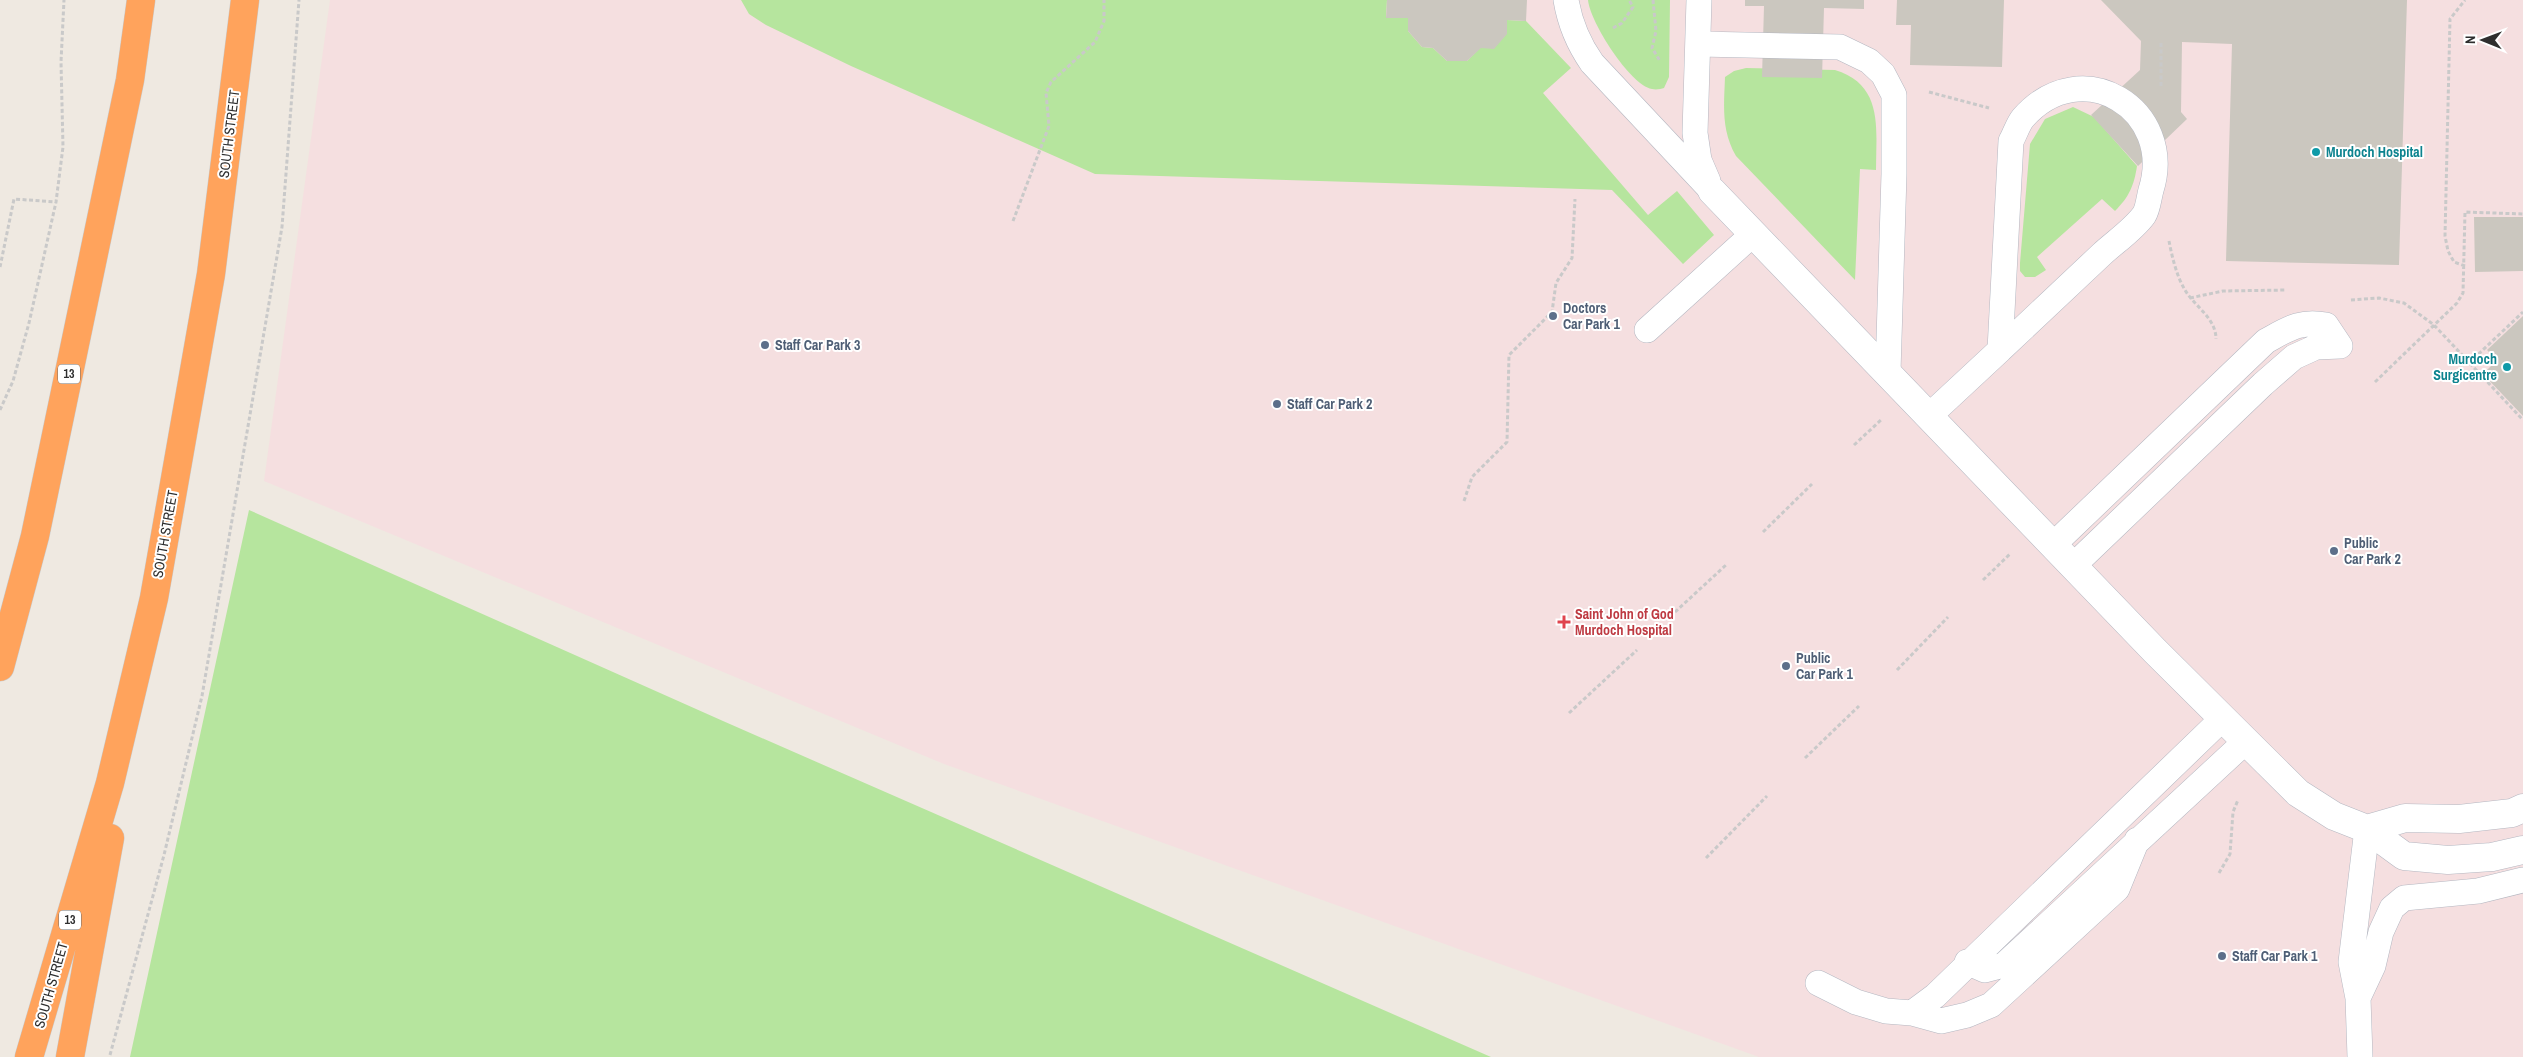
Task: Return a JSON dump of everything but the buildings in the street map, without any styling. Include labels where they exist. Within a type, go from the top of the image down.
[{"type":"highway","name":"13","points":[[0,667],[35,536],[130,80],[141,0]]},
{"type":"highway","name":"SOUTH STREET","points":[[30,1057],[110,783],[154,598],[211,274],[245,0]]},
{"type":"highway","points":[[70,1057],[154,598]]},
{"type":"street","points":[[1712,191],[2222,719],[2298,793],[2334,816],[2367,829],[2404,856],[2448,860],[2492,857],[2523,850]]},
{"type":"street","points":[[2367,829],[2405,818],[2459,819],[2512,813],[2523,808]]},
{"type":"lane","points":[[1566,0],[1570,22],[1580,46],[1592,63],[1712,191]]},
{"type":"lane","points":[[1700,0],[1695,133],[1699,160],[1712,191]]},
{"type":"lane","points":[[1699,44],[1840,47],[1869,61],[1883,74],[1894,95],[1894,174],[1888,372]]},
{"type":"lane","points":[[1929,416],[2000,350],[2144,215],[2154,182],[2155,148],[2141,119],[2117,97],[2106,92],[2092,87],[2070,89],[2053,94],[2022,118],[2011,142],[2000,350]]},
{"type":"lane","points":[[1647,330],[1754,234]]},
{"type":"lane","points":[[2054,544],[2266,341],[2290,328],[2309,322],[2326,325],[2340,346],[2316,346],[2294,357],[2263,384],[2074,565]]},
{"type":"lane","points":[[1912,1013],[1935,996],[1968,962],[2222,719]]},
{"type":"lane","points":[[1968,962],[1985,970],[2004,965],[2245,742]]},
{"type":"lane","points":[[2360,1057],[2358,998],[2351,962],[2367,829]]},
{"type":"lane","points":[[1818,983],[1856,1002],[1886,1011],[1912,1013],[1941,1021],[1967,1015],[1991,1005],[2117,888],[2137,840]]},
{"type":"lane","points":[[2358,998],[2373,966],[2381,932],[2392,908],[2404,898],[2478,891],[2523,880]]},
{"type":"path","points":[[0,410],[13,381],[29,323],[56,202],[64,146],[61,62],[64,0]]},
{"type":"path","points":[[110,1057],[164,855],[202,696],[282,227],[299,0]]},
{"type":"path","points":[[1013,221],[1050,126],[1046,93],[1051,82],[1095,42],[1104,21],[1104,0]]},
{"type":"path","points":[[1606,31],[1622,24],[1633,6],[1629,0]]},
{"type":"path","points":[[1653,0],[1656,31],[1652,48],[1662,65]]},
{"type":"path","points":[[2464,266],[2454,262],[2448,251],[2445,227],[2450,19],[2465,0]]},
{"type":"path","points":[[1926,92],[1999,111]]},
{"type":"path","points":[[1464,502],[1472,477],[1507,442],[1509,355],[1552,312],[1556,282],[1572,258],[1576,199]]},
{"type":"path","points":[[0,267],[14,200],[56,202]]},
{"type":"path","points":[[2375,382],[2458,302],[2463,293],[2466,212],[2523,214]]},
{"type":"path","points":[[2169,238],[2171,254],[2184,289],[2216,330],[2216,344]]},
{"type":"path","points":[[2469,363],[2523,312]]},
{"type":"path","points":[[1854,445],[1885,417]]},
{"type":"path","points":[[1763,532],[1812,484]]},
{"type":"path","points":[[1983,580],[2012,552]]},
{"type":"path","points":[[1675,612],[1726,565]]},
{"type":"path","points":[[1897,670],[1948,617]]},
{"type":"path","points":[[1569,713],[1637,650]]},
{"type":"path","points":[[1805,758],[1859,706]]},
{"type":"path","points":[[1706,858],[1767,796]]},
{"type":"path","points":[[2219,873],[2230,854],[2233,812],[2239,797]]},
{"type":"shaded area","name":"Saint John of God Murdoch Hospital","points":[[330,0],[2523,0],[2523,1057],[1759,1057],[944,764],[264,481]]},
{"type":"green space","points":[[741,0],[1387,0],[1386,17],[1408,18],[1408,31],[1422,47],[1433,48],[1447,61],[1467,61],[1507,20],[1526,21],[1571,68],[1543,93],[1648,215],[1677,191],[1714,235],[1683,264],[1612,190],[1095,174],[851,66],[766,25],[749,14]]},
{"type":"green space","points":[[1588,0],[1670,0],[1669,77],[1664,88],[1654,89],[1643,85],[1623,65],[1603,37],[1590,10]]},
{"type":"green space","points":[[1746,68],[1835,70],[1851,77],[1862,86],[1870,97],[1876,124],[1876,170],[1860,169],[1855,280],[1736,156],[1728,137],[1724,118],[1725,77],[1734,71]]},
{"type":"green space","points":[[2073,107],[2094,117],[2137,166],[2134,180],[2124,201],[2115,211],[2102,199],[2037,257],[2046,270],[2035,277],[2025,277],[2020,271],[2020,263],[2030,144],[2045,119]]},
{"type":"green space","points":[[249,510],[723,721],[1491,1057],[130,1057]]},
{"type":"place","name":"Murdoch Hospital","points":[[2316,152]]},
{"type":"place","name":"Doctors Car Park 1","points":[[1553,316]]},
{"type":"place","name":"Staff Car Park 3","points":[[765,345]]},
{"type":"place","name":"Murdoch Surgicentre","points":[[2507,367]]},
{"type":"place","name":"Staff Car Park 2","points":[[1277,404]]},
{"type":"place","name":"Public Car Park 2","points":[[2334,551]]},
{"type":"place","name":"Saint John of God Murdoch Hospital","points":[[1564,622]]},
{"type":"place","name":"Public Car Park 1","points":[[1786,666]]},
{"type":"place","name":"Staff Car Park 1","points":[[2222,956]]}]
